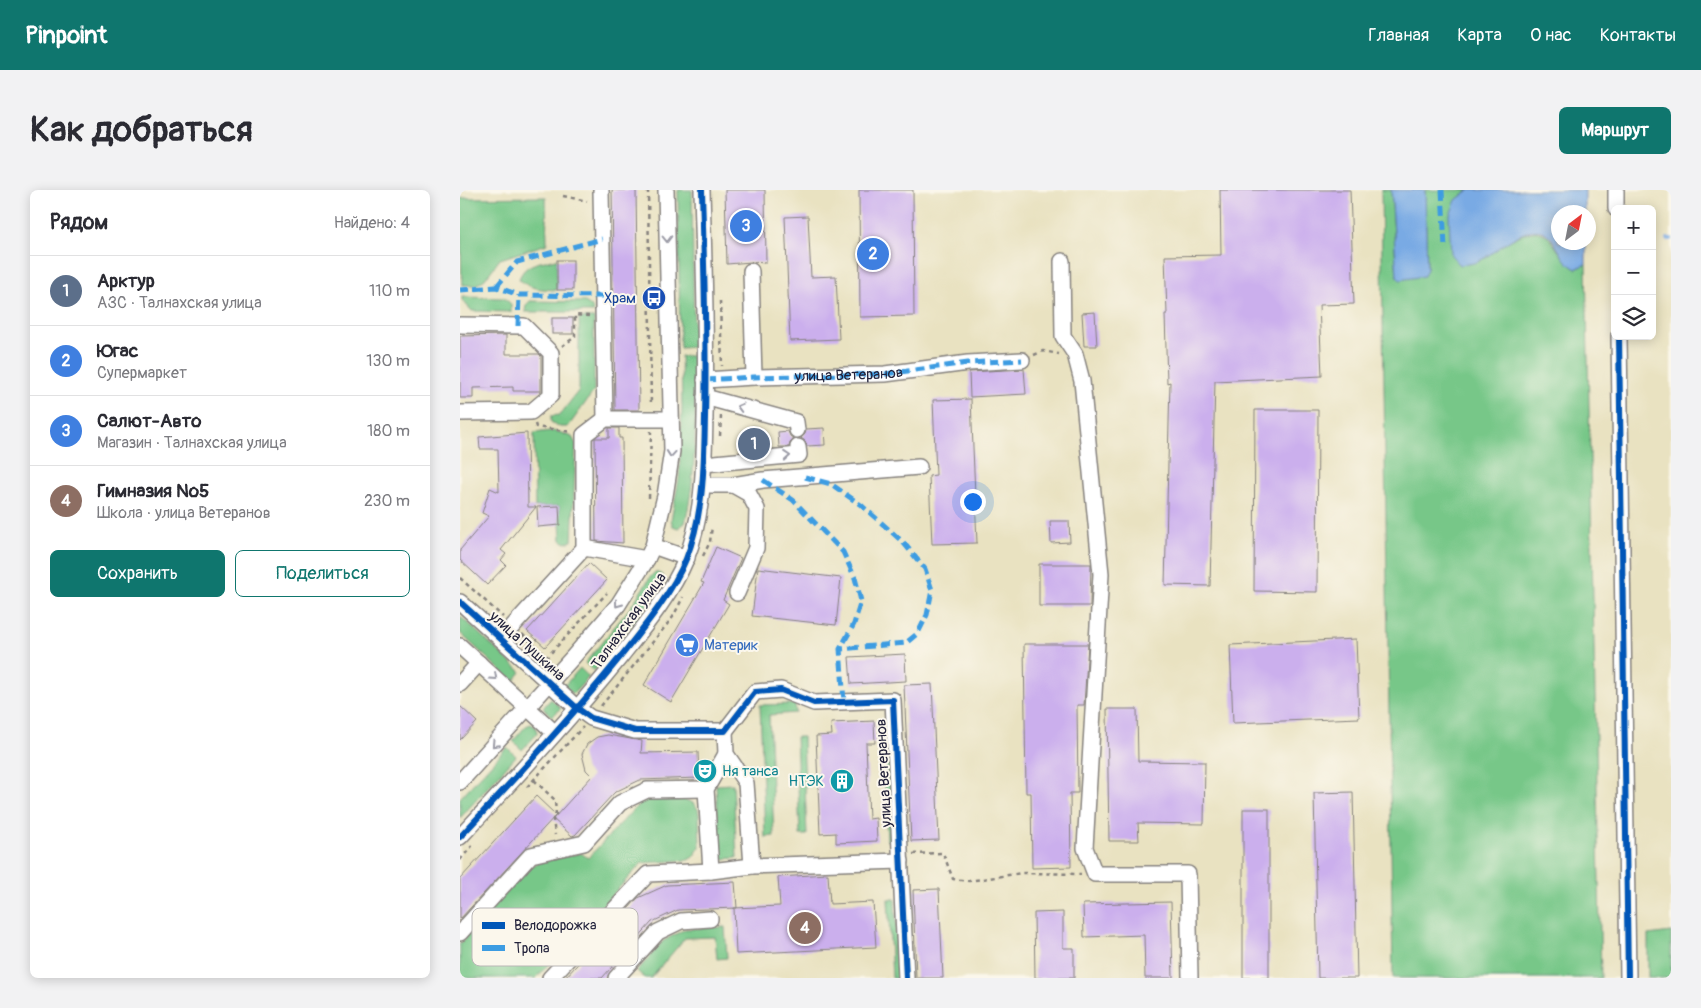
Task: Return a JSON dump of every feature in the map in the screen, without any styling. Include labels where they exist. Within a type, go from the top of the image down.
[{"type":"street","points":[[601,190],[605,420]]},
{"type":"street","name":"Талнахская улица","points":[[460,782],[618,605],[650,552],[665,496],[672,451],[666,190]]},
{"type":"street","name":"Талнахская улица","points":[[460,837],[555,733],[644,627],[679,575],[687,558],[698,517],[704,464],[706,380],[702,190]]},
{"type":"street","points":[[1616,190],[1616,205]]},
{"type":"street","points":[[1062,261],[1063,336],[1074,354],[1082,381],[1101,574],[1085,848],[1095,874],[1188,874],[1190,978]]},
{"type":"street","points":[[751,271],[754,377]]},
{"type":"street","points":[[460,325],[524,326],[551,353],[551,395],[531,412],[460,413]]},
{"type":"street","points":[[1619,340],[1628,978]]},
{"type":"street","name":"улица Ветеранов","points":[[706,380],[886,374],[968,363],[1022,360]]},
{"type":"street","points":[[706,397],[796,422],[796,430]]},
{"type":"street","points":[[500,639],[584,548],[584,435],[605,420],[671,419]]},
{"type":"street","points":[[704,464],[799,455],[798,447]]},
{"type":"street","points":[[703,485],[733,485],[763,480],[919,467]]},
{"type":"street","points":[[733,485],[749,494],[757,509],[756,548],[737,593]]},
{"type":"street","points":[[584,548],[650,552],[687,558]]},
{"type":"street","name":"улица Пушкина","points":[[460,602],[576,708]]},
{"type":"street","points":[[460,646],[555,733]]},
{"type":"street","points":[[460,684],[479,663]]},
{"type":"street","name":"улица Ветеранов","points":[[725,731],[755,692],[782,690],[814,703],[893,700],[906,978]]},
{"type":"street","points":[[576,708],[592,718],[635,731],[725,731],[726,754],[746,783],[752,866]]},
{"type":"street","points":[[711,872],[706,788],[726,754]]},
{"type":"street","points":[[483,908],[531,855],[584,843],[620,803],[647,790],[706,788]]},
{"type":"street","points":[[616,908],[648,874],[711,872],[752,866],[901,857]]},
{"type":"street","points":[[638,954],[658,932],[681,920],[710,919]]},
{"type":"street","points":[[460,933],[472,920]]},
{"type":"street","points":[[550,978],[561,966]]},
{"type":"street","points":[[616,978],[627,966]]},
{"type":"path","points":[[648,190],[651,419],[648,507]]},
{"type":"path","points":[[563,196],[591,203]]},
{"type":"path","points":[[551,353],[576,337],[576,315],[594,316]]},
{"type":"path","points":[[536,427],[561,429]]},
{"type":"path","points":[[547,657],[614,587]]},
{"type":"path","points":[[534,780],[555,800],[556,815],[553,819],[556,849]]},
{"type":"path","points":[[901,857],[943,853],[953,879],[970,881],[1022,873],[1095,874]]},
{"type":"green space","points":[[678,190],[692,190],[694,347],[680,348]]},
{"type":"green space","points":[[1381,190],[1391,190],[1397,277],[1427,269],[1425,190],[1469,190],[1456,200],[1478,262],[1515,238],[1535,232],[1544,234],[1551,240],[1551,250],[1558,250],[1565,260],[1576,269],[1586,264],[1601,978],[1393,978]]},
{"type":"green space","points":[[546,197],[547,244],[500,259],[485,279],[476,285],[462,285],[460,198]]},
{"type":"green space","points":[[557,259],[557,290],[532,287],[519,279],[525,269],[530,266]]},
{"type":"green space","points":[[462,297],[504,298],[511,304],[511,312],[472,311],[462,300]]},
{"type":"green space","points":[[530,301],[585,302],[591,306],[594,312],[525,312],[526,305]]},
{"type":"green space","points":[[579,318],[594,318],[594,391],[568,427],[560,427],[551,422],[551,416],[560,415],[579,390]]},
{"type":"green space","points":[[681,356],[694,356],[695,440],[689,503],[685,523],[678,528],[673,526],[671,520],[679,479],[682,408]]},
{"type":"green space","points":[[749,430],[758,432],[759,449],[751,452]]},
{"type":"green space","points":[[550,431],[572,437],[576,444],[572,541],[566,543],[561,540],[559,506],[535,507],[534,433]]},
{"type":"green space","points":[[655,572],[663,575],[664,582],[594,671],[585,663],[630,608]]},
{"type":"green space","points":[[460,616],[521,672],[513,682],[460,633]]},
{"type":"green space","points":[[580,668],[589,677],[573,694],[564,686]]},
{"type":"green space","points":[[551,699],[561,708],[552,717],[543,708]]},
{"type":"green space","points":[[795,704],[796,713],[769,715],[774,836],[765,837],[760,705]]},
{"type":"green space","points":[[889,720],[894,840],[887,841],[882,721]]},
{"type":"green space","points":[[531,724],[536,727],[537,734],[522,750],[513,741],[526,726]]},
{"type":"green space","points":[[796,737],[803,737],[807,835],[800,835]]},
{"type":"green space","points":[[507,747],[516,756],[460,818],[460,798]]},
{"type":"green space","points":[[733,784],[737,858],[720,859],[716,785]]},
{"type":"green space","points":[[647,800],[686,800],[693,803],[698,809],[699,814],[700,847],[693,857],[688,860],[642,863],[601,908],[493,908],[531,866],[581,853],[588,858],[637,806]]},
{"type":"green space","points":[[888,899],[895,899],[899,978],[892,978]]},
{"type":"green space","points":[[725,927],[727,958],[717,959],[715,937],[685,938],[651,978],[645,978],[637,971],[663,941],[685,929]]},
{"type":"green space","points":[[472,931],[472,966],[547,966],[536,978],[460,978],[460,944]]},
{"type":"green space","points":[[1671,932],[1671,978],[1648,978],[1648,935]]},
{"type":"water","points":[[1391,190],[1425,190],[1427,269],[1424,276],[1400,280],[1397,277]]},
{"type":"water","points":[[1469,190],[1585,190],[1585,205],[1551,205],[1551,238],[1539,231],[1531,231],[1512,239],[1477,262],[1460,265],[1451,255],[1449,217],[1456,200]]},
{"type":"water","points":[[1558,250],[1586,250],[1586,264],[1576,269],[1566,262]]},
{"type":"building","points":[[612,190],[636,190],[639,410],[615,410]]},
{"type":"building","points":[[725,190],[765,190],[766,263],[727,264]]},
{"type":"building","points":[[859,190],[913,190],[914,316],[860,317]]},
{"type":"building","points":[[1220,190],[1350,190],[1354,304],[1319,305],[1322,376],[1215,381],[1210,586],[1165,585],[1170,382],[1167,383],[1165,256],[1221,255]]},
{"type":"building","points":[[808,216],[811,277],[836,276],[839,339],[790,341],[785,217]]},
{"type":"building","points":[[557,260],[573,260],[573,290],[557,290]]},
{"type":"building","points":[[1095,312],[1097,346],[1084,346],[1082,313]]},
{"type":"building","points":[[552,318],[573,318],[573,334],[552,334]]},
{"type":"building","points":[[506,335],[506,354],[539,354],[541,356],[541,391],[513,391],[513,387],[473,388],[473,398],[460,398],[460,336]]},
{"type":"building","points":[[1024,369],[1026,394],[970,397],[969,372]]},
{"type":"building","points":[[971,399],[977,543],[932,544],[929,476],[936,475],[933,400]]},
{"type":"building","points":[[1255,410],[1318,410],[1317,592],[1254,591]]},
{"type":"building","points":[[609,428],[619,428],[619,438],[622,438],[623,543],[596,541],[595,438],[609,438]]},
{"type":"building","points":[[824,428],[825,445],[807,446],[801,438],[805,434],[806,429]]},
{"type":"building","points":[[788,431],[794,439],[789,447],[779,447],[778,432]]},
{"type":"building","points":[[527,433],[528,507],[536,507],[501,550],[506,554],[501,560],[506,565],[487,585],[460,560],[460,550],[489,516],[482,513],[490,488],[499,492],[498,449],[480,449],[479,437]]},
{"type":"building","points":[[559,506],[560,525],[538,527],[537,507]]},
{"type":"building","points":[[1050,521],[1069,521],[1070,542],[1051,543]]},
{"type":"building","name":"Материк","points":[[716,547],[741,558],[723,600],[729,604],[671,702],[644,685],[704,583],[701,582]]},
{"type":"building","points":[[589,563],[607,580],[545,647],[527,631]]},
{"type":"building","points":[[1039,564],[1091,564],[1090,606],[1039,606]]},
{"type":"building","points":[[758,568],[841,578],[836,625],[752,616]]},
{"type":"building","points":[[1356,639],[1359,718],[1233,723],[1230,645]]},
{"type":"building","points":[[1024,644],[1088,644],[1084,705],[1077,705],[1078,793],[1070,793],[1071,867],[1032,868],[1031,793],[1026,793]]},
{"type":"building","points":[[905,654],[906,681],[851,684],[849,657]]},
{"type":"building","points":[[932,684],[939,840],[911,841],[904,685]]},
{"type":"building","points":[[460,706],[477,722],[460,740]]},
{"type":"building","points":[[1107,709],[1137,709],[1138,761],[1205,762],[1204,824],[1138,823],[1139,841],[1109,841]]},
{"type":"building","name":"НТЭК","points":[[874,721],[875,743],[866,743],[869,819],[876,818],[877,841],[836,843],[836,833],[820,834],[816,736],[832,735],[831,723]]},
{"type":"building","points":[[608,735],[642,741],[641,753],[698,752],[699,778],[640,780],[615,792],[572,836],[553,819],[592,776],[586,770],[582,754],[587,744],[597,737]]},
{"type":"building","points":[[1353,792],[1357,978],[1318,978],[1314,793]]},
{"type":"building","points":[[536,796],[556,815],[460,919],[460,879]]},
{"type":"building","points":[[1243,809],[1269,809],[1269,978],[1243,978]]},
{"type":"building","points":[[828,874],[830,904],[873,902],[876,947],[736,954],[734,908],[780,906],[778,877]]},
{"type":"building","points":[[735,882],[737,908],[678,910],[652,922],[638,938],[638,908],[629,908],[638,898],[667,885]]},
{"type":"building","points":[[939,889],[943,978],[916,978],[913,890]]},
{"type":"building","points":[[1171,902],[1173,978],[1145,978],[1144,935],[1084,937],[1083,904]]},
{"type":"building","points":[[1063,912],[1063,948],[1074,948],[1074,978],[1035,978],[1034,913]]},
{"type":"building","points":[[576,966],[613,966],[602,978],[565,978]]},
{"type":"marked path","points":[[1442,190],[1445,248]]},
{"type":"marked path","points":[[496,287],[517,262],[602,239]]},
{"type":"marked path","points":[[460,290],[496,287],[519,295],[603,296]]},
{"type":"marked path","points":[[518,326],[519,295]]},
{"type":"marked path","points":[[705,380],[885,374],[968,363],[1022,360]]},
{"type":"marked path","points":[[805,477],[831,484],[861,505],[903,542],[925,569],[932,590],[927,615],[918,633],[906,643],[840,649]]},
{"type":"marked path","points":[[763,480],[793,500],[843,552],[855,578],[861,601],[854,624],[840,649],[844,702]]},
{"type":"cycle path","points":[[460,837],[522,770],[621,656],[665,597],[686,559],[700,507],[704,453],[706,389],[702,190]]},
{"type":"cycle path","points":[[1619,340],[1628,978]]},
{"type":"cycle path","points":[[460,602],[577,708],[591,718],[635,731],[725,731],[755,692],[781,690],[814,703],[893,700],[906,978]]},
{"type":"place","name":"Салют-Авто","points":[[746,226]]},
{"type":"place","name":"Югас","points":[[873,254]]},
{"type":"place","name":"Храм","points":[[654,298]]},
{"type":"place","name":"Арктур","points":[[754,444]]},
{"type":"place","name":"Материк","points":[[687,645]]},
{"type":"place","name":"Ня танса","points":[[705,771]]},
{"type":"place","name":"НТЭК","points":[[842,781]]},
{"type":"place","name":"Гимназия №5","points":[[805,928]]}]
